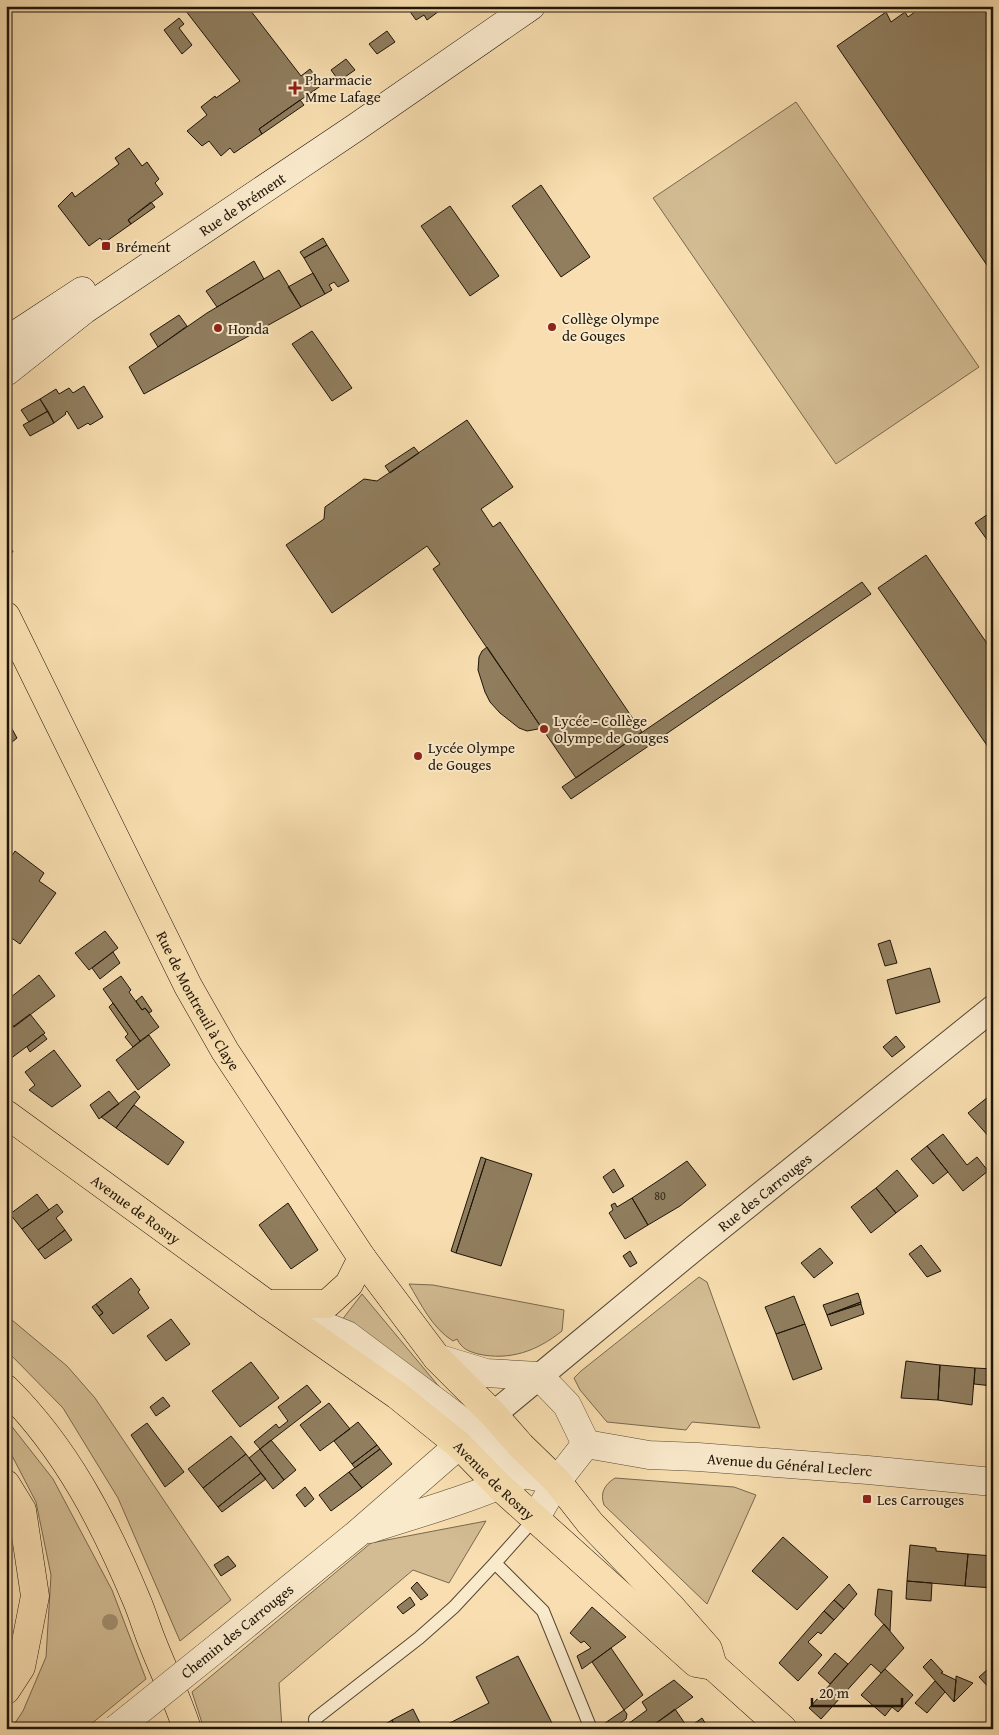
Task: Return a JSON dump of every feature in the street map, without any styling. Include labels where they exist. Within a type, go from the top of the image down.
[{"type":"main road","name":"Rue de Montreuil à Claye","points":[[6,616],[188,986],[229,1058],[362,1258],[437,1358],[476,1430]]},
{"type":"main road","name":"Avenue de Rosny","points":[[6,1114],[267,1304],[385,1385],[476,1430],[522,1446],[557,1481],[590,1524],[671,1607],[708,1649],[713,1666],[783,1729]]},
{"type":"main road","points":[[267,1304],[327,1304],[350,1284],[362,1258]]},
{"type":"main road","points":[[6,1389],[32,1415],[50,1438],[66,1461],[95,1512],[121,1563],[187,1729]]},
{"type":"main road","name":"Avenue de Rosny","points":[[476,1430],[499,1486],[536,1517],[696,1663],[713,1666]]},
{"type":"main road","points":[[6,1484],[22,1510],[35,1596],[21,1667],[6,1690]]},
{"type":"street","name":"Rue de Brément","points":[[6,372],[84,310],[355,128],[531,6]]},
{"type":"street","name":"Rue de Brément","points":[[6,341],[348,117],[481,40]]},
{"type":"street","name":"Rue des Carrouges","points":[[476,1430],[697,1246],[993,1008]]},
{"type":"street","points":[[437,1358],[486,1373],[539,1376],[567,1405],[586,1444],[557,1481],[536,1517]]},
{"type":"street","name":"Avenue de Rosny","points":[[476,1430],[524,1474],[557,1481]]},
{"type":"street","name":"Chemin des Carrouges","points":[[116,1729],[357,1534],[476,1430]]},
{"type":"street","name":"Avenue du Général Leclerc","points":[[586,1444],[649,1455],[868,1470],[993,1482]]},
{"type":"street","points":[[522,1446],[524,1474]]},
{"type":"street","name":"Chemin des Carrouges","points":[[357,1534],[499,1486],[524,1474]]},
{"type":"lane","points":[[316,1729],[315,1719],[419,1638],[454,1607],[536,1517]]},
{"type":"lane","points":[[495,1563],[543,1610],[592,1729]]},
{"type":"shaded area","points":[[796,102],[979,367],[836,464],[653,198]]},
{"type":"shaded area","points":[[699,1277],[707,1282],[760,1428],[692,1422],[686,1430],[607,1422],[580,1390],[574,1378]]},
{"type":"shaded area","points":[[409,1284],[433,1285],[564,1310],[562,1331],[543,1344],[523,1353],[490,1356],[474,1353],[463,1347],[457,1339],[453,1341],[439,1329]]},
{"type":"shaded area","points":[[362,1294],[466,1419],[338,1325]]},
{"type":"shaded area","points":[[6,1315],[67,1366],[95,1398],[231,1600],[180,1641],[118,1498],[63,1408],[6,1350]]},
{"type":"shaded area","points":[[6,1419],[53,1479],[112,1590],[146,1679],[85,1729],[11,1729],[23,1711],[46,1657],[51,1575],[36,1502],[6,1444]]},
{"type":"shaded area","points":[[615,1478],[734,1487],[756,1495],[707,1604],[604,1505],[602,1497],[604,1490],[608,1483]]},
{"type":"shaded area","points":[[486,1521],[449,1583],[413,1570],[279,1683],[282,1729],[204,1729],[192,1692],[371,1543]]},
{"type":"building","points":[[182,6],[247,6],[301,76],[310,69],[322,85],[259,129],[262,134],[234,153],[230,148],[221,156],[209,141],[202,146],[187,131],[207,115],[201,107],[240,81]]},
{"type":"building","points":[[406,6],[446,6],[427,20],[424,15],[416,20]]},
{"type":"building","points":[[923,6],[980,6],[993,21],[993,274],[837,46],[886,12],[891,22],[905,12],[908,17]]},
{"type":"building","points":[[179,18],[184,24],[179,28],[192,45],[182,54],[164,30]]},
{"type":"building","points":[[387,31],[395,42],[377,54],[369,44]]},
{"type":"building","points":[[346,59],[355,70],[339,81],[331,70]]},
{"type":"building","points":[[300,100],[304,105],[262,134],[259,129]]},
{"type":"building","points":[[129,148],[142,166],[147,162],[159,179],[155,183],[163,194],[128,220],[131,224],[104,243],[100,238],[89,246],[58,206],[72,192],[75,197],[119,164],[115,158]]},
{"type":"building","points":[[541,185],[590,257],[561,277],[512,206]]},
{"type":"building","points":[[151,202],[155,207],[131,224],[128,220]]},
{"type":"building","points":[[450,206],[499,276],[470,296],[421,226]]},
{"type":"building","points":[[323,238],[327,245],[304,258],[300,252]]},
{"type":"building","points":[[327,245],[349,281],[338,287],[334,282],[329,285],[332,290],[325,294],[304,258]]},
{"type":"building","points":[[254,261],[264,279],[217,307],[206,291]]},
{"type":"building","points":[[279,270],[301,307],[144,394],[129,367],[207,313]]},
{"type":"building","points":[[313,273],[325,294],[301,307],[288,287]]},
{"type":"building","points":[[179,315],[187,326],[158,347],[150,334]]},
{"type":"building","points":[[312,331],[352,388],[332,401],[292,344]]},
{"type":"building","points":[[84,386],[103,417],[90,425],[88,423],[78,429],[67,411],[66,414],[54,423],[40,399],[56,389],[59,394],[69,388],[73,393]]},
{"type":"building","points":[[40,399],[48,411],[29,422],[21,410]]},
{"type":"building","points":[[48,411],[54,423],[30,436],[23,425]]},
{"type":"building","points":[[467,420],[513,487],[481,509],[493,527],[500,522],[642,732],[576,778],[433,569],[440,564],[427,546],[332,613],[286,545],[324,519],[325,507],[364,479],[377,481]]},
{"type":"building","points":[[414,447],[419,453],[390,473],[385,466]]},
{"type":"building","points":[[988,514],[993,520],[993,548],[975,523]]},
{"type":"building","points":[[6,538],[13,552],[6,555]]},
{"type":"building","points":[[926,555],[993,652],[993,754],[878,588]]},
{"type":"building","points":[[862,582],[871,594],[571,799],[562,787]]},
{"type":"building","points":[[487,647],[541,727],[538,729],[527,731],[519,728],[500,713],[490,702],[478,670],[479,657]]},
{"type":"building","points":[[6,718],[17,738],[6,747]]},
{"type":"building","points":[[15,851],[44,873],[39,881],[56,893],[20,944],[6,934],[6,858],[9,860]]},
{"type":"building","points":[[105,931],[118,948],[89,970],[75,953]]},
{"type":"building","points":[[890,940],[897,963],[885,966],[878,944]]},
{"type":"building","points":[[113,952],[120,963],[100,979],[92,968]]},
{"type":"building","points":[[930,968],[940,1002],[896,1014],[887,980]]},
{"type":"building","points":[[39,975],[55,996],[14,1027],[6,1017],[6,1001]]},
{"type":"building","points":[[121,976],[131,990],[129,992],[142,1010],[145,1008],[159,1027],[140,1041],[103,989]]},
{"type":"building","points":[[142,996],[152,1011],[149,1013],[145,1008],[142,1010],[136,1001]]},
{"type":"building","points":[[113,1003],[140,1041],[133,1047],[125,1037],[128,1034],[109,1007]]},
{"type":"building","points":[[30,1014],[45,1033],[6,1062],[6,1032]]},
{"type":"building","points":[[43,1034],[47,1039],[30,1052],[27,1047]]},
{"type":"building","points":[[149,1035],[170,1065],[138,1090],[116,1060]]},
{"type":"building","points":[[896,1036],[905,1047],[892,1057],[883,1047]]},
{"type":"building","points":[[54,1050],[81,1086],[52,1107],[29,1090],[35,1085],[25,1072]]},
{"type":"building","points":[[109,1091],[119,1104],[99,1119],[90,1105]]},
{"type":"building","points":[[135,1091],[140,1097],[116,1128],[101,1117]]},
{"type":"building","points":[[993,1093],[993,1135],[990,1138],[968,1113]]},
{"type":"building","points":[[134,1105],[184,1142],[168,1165],[116,1128]]},
{"type":"building","points":[[943,1134],[967,1165],[977,1157],[988,1171],[963,1191],[927,1146]]},
{"type":"building","points":[[927,1146],[948,1172],[933,1184],[911,1159]]},
{"type":"building","points":[[481,1157],[486,1159],[456,1253],[451,1251]]},
{"type":"building","points":[[486,1159],[532,1174],[501,1266],[456,1253]]},
{"type":"building","points":[[687,1161],[706,1185],[680,1206],[648,1225],[632,1198]]},
{"type":"building","points":[[614,1169],[624,1186],[613,1193],[603,1177]]},
{"type":"building","points":[[897,1170],[918,1196],[896,1213],[876,1188]]},
{"type":"building","points":[[876,1188],[896,1213],[871,1233],[851,1207]]},
{"type":"building","points":[[37,1194],[49,1210],[22,1229],[10,1214]]},
{"type":"building","points":[[632,1198],[648,1225],[625,1239],[609,1213],[613,1210],[611,1205],[615,1203],[617,1207]]},
{"type":"building","points":[[288,1203],[318,1250],[291,1269],[259,1225]]},
{"type":"building","points":[[57,1204],[63,1212],[56,1218],[65,1230],[38,1250],[22,1229]]},
{"type":"building","points":[[65,1230],[72,1240],[45,1259],[38,1250]]},
{"type":"building","points":[[921,1245],[941,1271],[927,1277],[909,1254]]},
{"type":"building","points":[[820,1248],[833,1263],[814,1278],[801,1263]]},
{"type":"building","points":[[630,1251],[637,1263],[630,1267],[623,1256]]},
{"type":"building","points":[[131,1278],[140,1290],[138,1292],[149,1308],[113,1334],[99,1316],[103,1313],[96,1304]]},
{"type":"building","points":[[858,1293],[861,1302],[827,1315],[823,1305]]},
{"type":"building","points":[[794,1296],[805,1324],[776,1334],[765,1307]]},
{"type":"building","points":[[861,1302],[861,1304],[827,1315]]},
{"type":"building","points":[[96,1304],[103,1313],[99,1316],[92,1307]]},
{"type":"building","points":[[861,1304],[864,1314],[831,1326],[827,1315]]},
{"type":"building","points":[[171,1319],[190,1344],[166,1361],[147,1336]]},
{"type":"building","points":[[805,1324],[822,1369],[793,1380],[776,1334]]},
{"type":"building","points":[[906,1361],[940,1365],[938,1400],[901,1398]]},
{"type":"building","points":[[251,1362],[279,1398],[240,1427],[212,1391]]},
{"type":"building","points":[[940,1365],[975,1368],[972,1405],[938,1400]]},
{"type":"building","points":[[975,1368],[993,1369],[993,1386],[974,1384]]},
{"type":"building","points":[[307,1385],[321,1402],[260,1449],[254,1442],[276,1424],[279,1428],[288,1421],[278,1407]]},
{"type":"building","points":[[163,1397],[170,1406],[156,1416],[150,1407]]},
{"type":"building","points":[[329,1403],[350,1429],[320,1451],[300,1425]]},
{"type":"building","points":[[358,1422],[377,1445],[352,1464],[334,1441]]},
{"type":"building","points":[[147,1423],[184,1472],[165,1487],[131,1435]]},
{"type":"building","points":[[231,1436],[246,1454],[203,1488],[188,1469]]},
{"type":"building","points":[[271,1440],[296,1470],[284,1480],[260,1449]]},
{"type":"building","points":[[377,1445],[380,1449],[355,1468],[352,1464]]},
{"type":"building","points":[[260,1449],[284,1480],[273,1489],[249,1458]]},
{"type":"building","points":[[380,1449],[392,1464],[362,1488],[349,1472]]},
{"type":"building","points":[[246,1454],[261,1473],[218,1507],[203,1488]]},
{"type":"building","points":[[349,1472],[362,1488],[331,1511],[319,1495]]},
{"type":"building","points":[[261,1473],[266,1479],[222,1512],[218,1507]]},
{"type":"building","points":[[305,1487],[314,1499],[305,1507],[296,1495]]},
{"type":"building","points":[[783,1537],[828,1577],[797,1610],[752,1571]]},
{"type":"building","points":[[910,1545],[936,1548],[936,1551],[968,1554],[965,1586],[907,1581]]},
{"type":"building","points":[[968,1554],[993,1556],[993,1588],[965,1586]]},
{"type":"building","points":[[228,1556],[236,1566],[221,1576],[214,1565]]},
{"type":"building","points":[[907,1581],[932,1583],[931,1601],[906,1599]]},
{"type":"building","points":[[417,1582],[428,1595],[421,1600],[411,1588]]},
{"type":"building","points":[[849,1584],[857,1594],[844,1609],[834,1600]]},
{"type":"building","points":[[878,1589],[892,1591],[890,1631],[875,1615]]},
{"type":"building","points":[[410,1597],[415,1605],[403,1614],[397,1607]]},
{"type":"building","points":[[834,1600],[844,1609],[834,1620],[824,1611]]},
{"type":"building","points":[[592,1607],[626,1637],[582,1669],[577,1656],[591,1648],[584,1641],[581,1643],[570,1633]]},
{"type":"building","points":[[824,1611],[834,1620],[821,1634],[818,1632],[808,1642],[822,1655],[798,1681],[779,1663]]},
{"type":"building","points":[[884,1624],[904,1648],[881,1673],[871,1664],[821,1719],[809,1708]]},
{"type":"building","points":[[611,1648],[643,1695],[624,1710],[592,1662]]},
{"type":"building","points":[[835,1653],[848,1664],[830,1684],[818,1673]]},
{"type":"building","points":[[518,1656],[555,1729],[438,1729],[489,1703],[476,1677]]},
{"type":"building","points":[[931,1659],[943,1672],[941,1673],[956,1680],[954,1702],[923,1667]]},
{"type":"building","points":[[885,1669],[913,1695],[898,1712],[892,1707],[885,1716],[861,1695]]},
{"type":"building","points":[[988,1669],[993,1675],[993,1692],[979,1677]]},
{"type":"building","points":[[956,1676],[973,1683],[954,1702],[956,1680]]},
{"type":"building","points":[[674,1680],[693,1697],[648,1729],[621,1729],[647,1710],[642,1702]]},
{"type":"building","points":[[935,1681],[945,1692],[927,1713],[915,1703]]},
{"type":"building","points":[[413,1709],[423,1729],[390,1729],[395,1726],[392,1720]]},
{"type":"building","points":[[675,1709],[688,1728],[702,1718],[709,1729],[648,1729]]},
{"type":"building","points":[[624,1710],[627,1714],[626,1719],[612,1729],[608,1729],[605,1723]]},
{"type":"building","points":[[392,1720],[395,1726],[390,1729],[377,1729]]},
{"type":"place","name":"Pharmacie Mme Lafage","points":[[295,88]]},
{"type":"place","name":"Brément","points":[[106,246]]},
{"type":"place","name":"Collège Olympe de Gouges","points":[[552,327]]},
{"type":"place","name":"Honda","points":[[218,328]]},
{"type":"place","name":"Lycée - Collège Olympe de Gouges","points":[[544,729]]},
{"type":"place","name":"Lycée Olympe de Gouges","points":[[418,756]]},
{"type":"place","name":"Les Carrouges","points":[[867,1499]]}]
